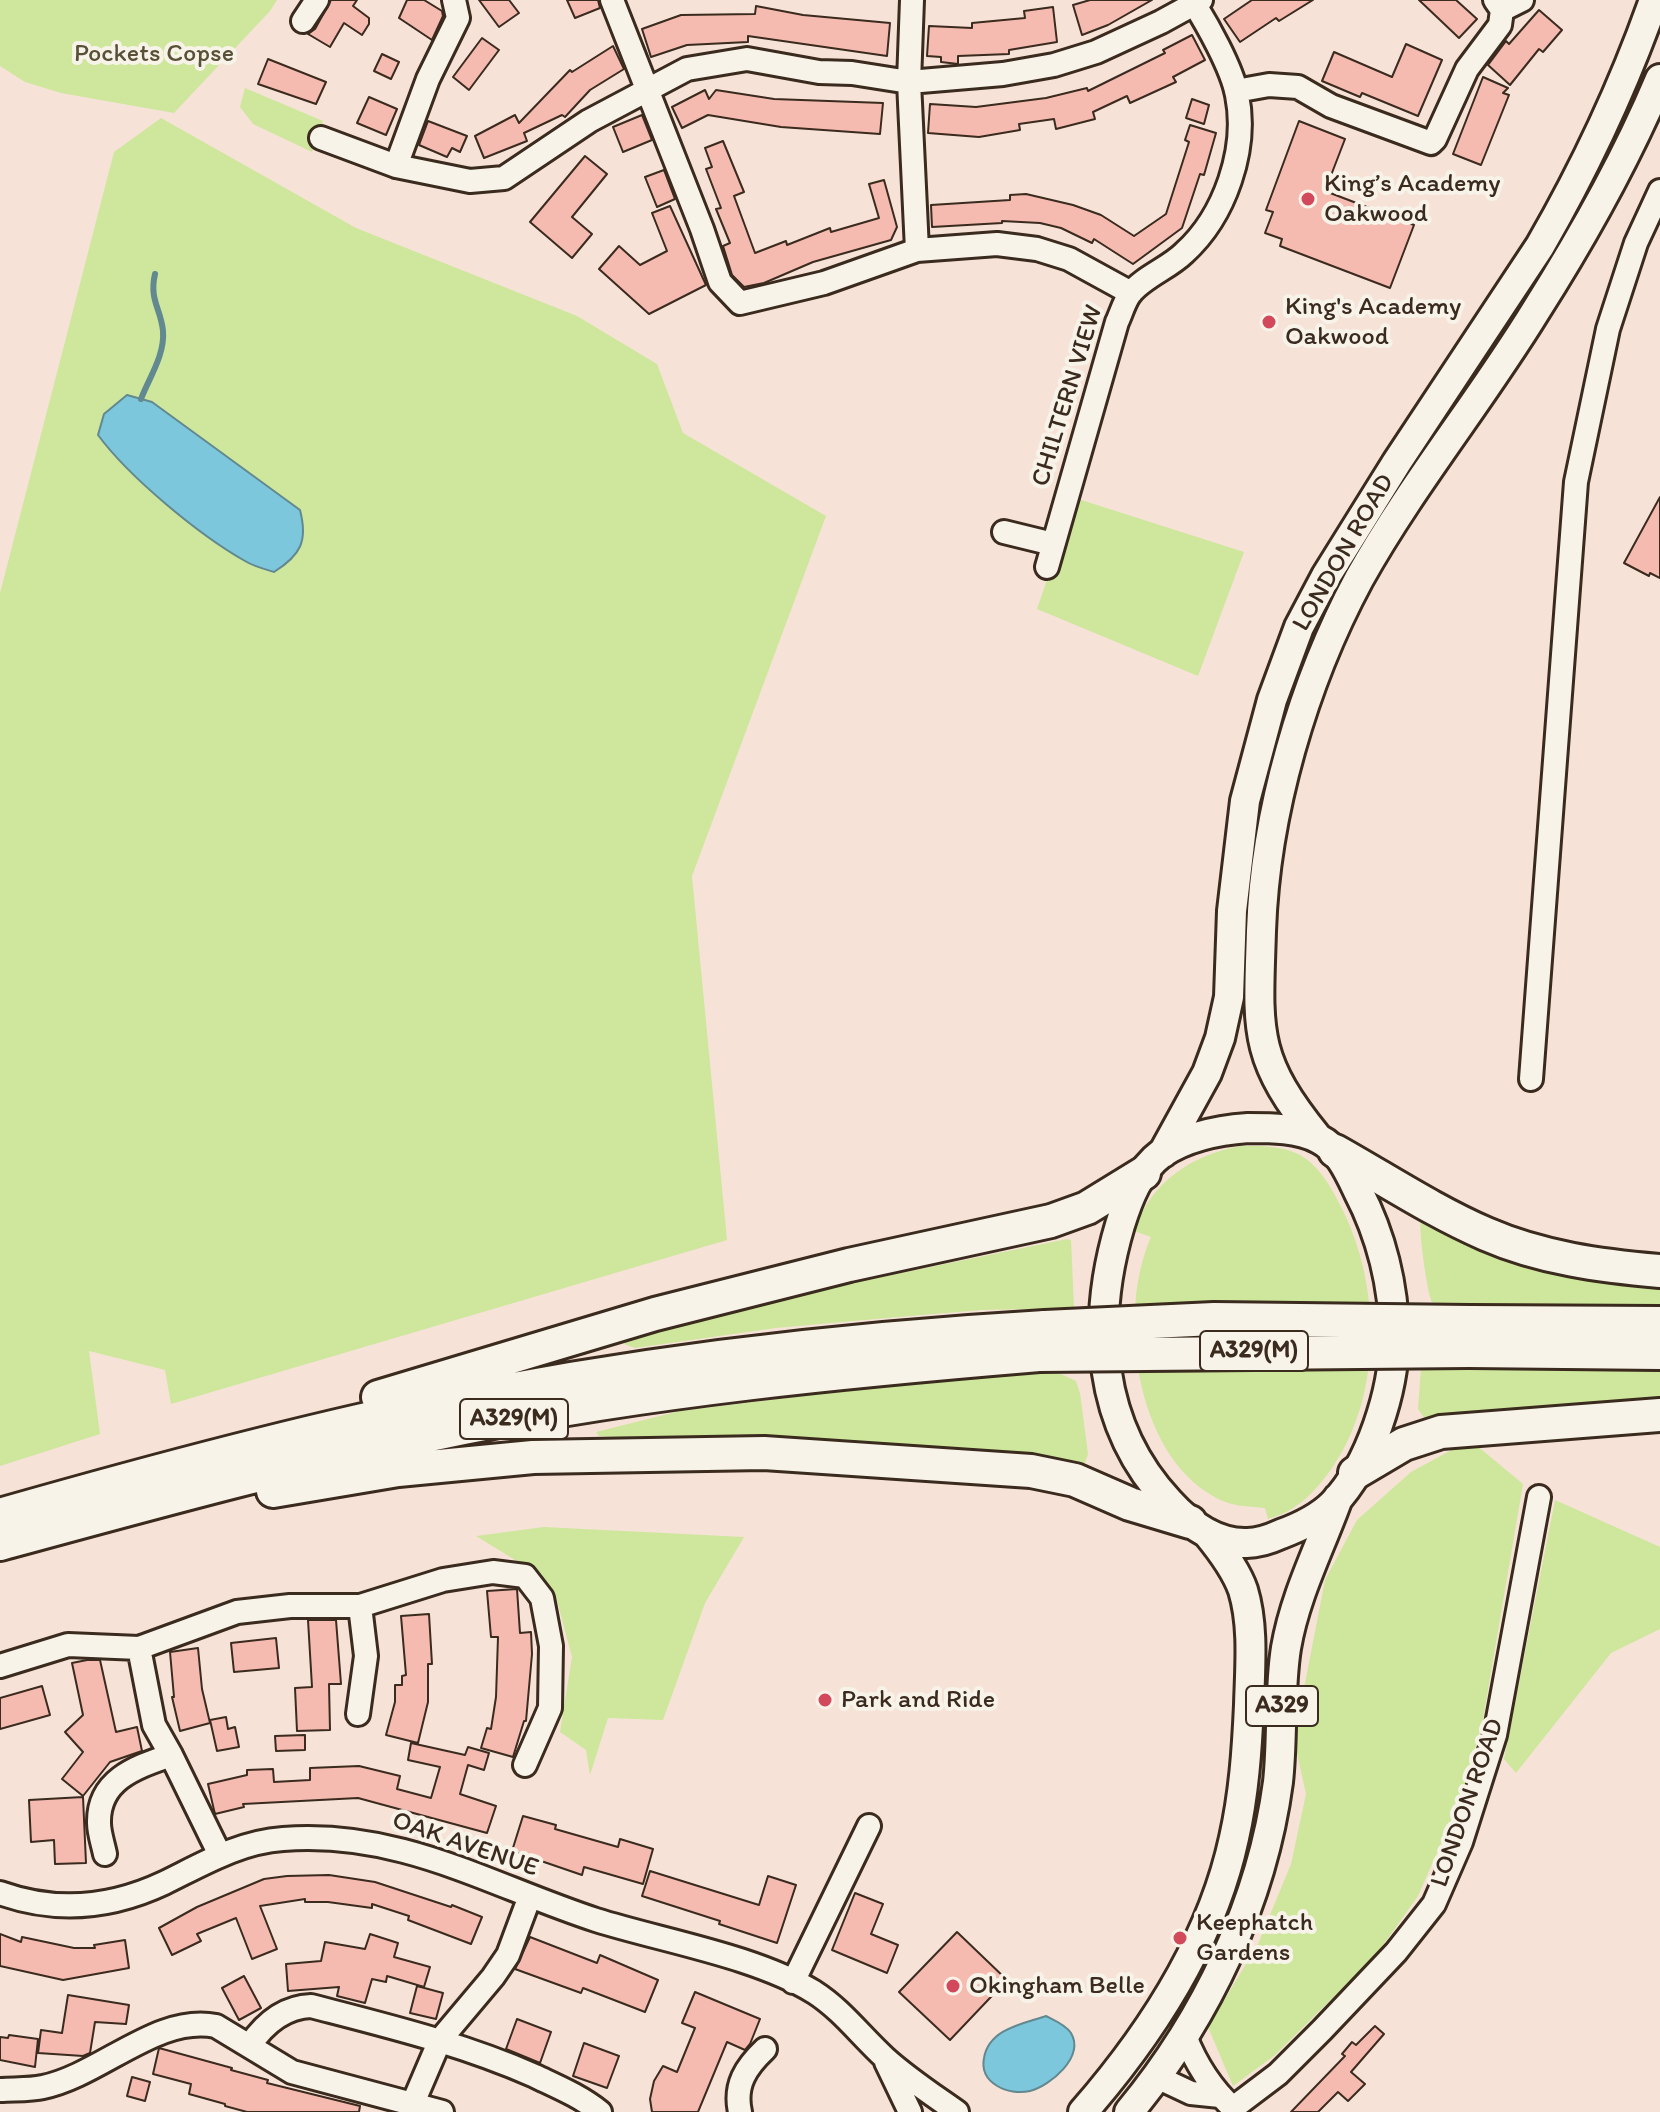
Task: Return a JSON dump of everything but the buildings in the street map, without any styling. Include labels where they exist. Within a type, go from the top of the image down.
[{"type":"highway","points":[[1326,1144],[1443,1213],[1489,1235],[1572,1260],[1660,1271]]},
{"type":"highway","name":"A329(M)","points":[[276,1440],[373,1399],[655,1314],[849,1265],[1051,1221],[1087,1208],[1153,1163]]},
{"type":"highway","name":"A329(M)","points":[[0,1515],[134,1476],[423,1407],[652,1367],[825,1344],[1470,1336],[1660,1323]]},
{"type":"highway","name":"A329(M)","points":[[1470,1336],[1660,1353]]},
{"type":"highway","name":"A329(M)","points":[[0,1544],[170,1497],[391,1444],[555,1412],[1042,1341]]},
{"type":"highway","points":[[1347,1485],[1404,1444],[1441,1432],[1660,1415]]},
{"type":"highway","name":"A329(M)","points":[[170,1497],[284,1490],[398,1470],[533,1457],[764,1453],[1031,1471],[1075,1480],[1130,1504],[1199,1528]]},
{"type":"main road","name":"LONDON ROAD","points":[[1199,1528],[1156,1488],[1126,1440],[1111,1399],[1103,1352],[1103,1319],[1111,1259],[1125,1210],[1207,1073],[1223,1028],[1229,997],[1233,898],[1245,801],[1272,700],[1299,627],[1326,576],[1563,207],[1636,51],[1654,0]]},
{"type":"main road","name":"LONDON ROAD","points":[[1347,1485],[1383,1410],[1394,1337],[1385,1262],[1375,1229],[1361,1196],[1326,1144],[1292,1107],[1274,1075],[1263,1045],[1258,1016],[1263,883],[1294,737],[1331,637],[1359,579],[1410,495],[1535,313],[1637,134],[1660,79]]},
{"type":"main road","points":[[1153,1163],[1208,1135],[1248,1128],[1293,1130],[1326,1144]]},
{"type":"main road","points":[[1199,1528],[1231,1542],[1265,1541],[1323,1513],[1347,1485]]},
{"type":"main road","name":"A329","points":[[1129,2112],[1185,2036],[1230,1949],[1256,1879],[1278,1779],[1289,1634],[1300,1595],[1347,1485]]},
{"type":"main road","name":"A329","points":[[1083,2112],[1127,2057],[1170,1992],[1201,1933],[1224,1875],[1239,1811],[1248,1735],[1249,1622],[1239,1580],[1199,1528]]},
{"type":"main road","points":[[1127,2057],[1157,2077]]},
{"type":"street","points":[[303,21],[317,0]]},
{"type":"street","points":[[396,166],[428,79],[458,18],[454,0]]},
{"type":"street","points":[[612,0],[720,282],[740,303],[824,283],[917,250],[997,244],[1037,249],[1069,259],[1131,293]]},
{"type":"street","points":[[912,0],[909,82],[917,250]]},
{"type":"street","points":[[321,138],[396,166],[470,181],[504,178],[589,121],[687,69],[747,59],[819,72],[852,73],[909,82],[1003,74],[1054,65],[1110,46],[1196,1]]},
{"type":"street","name":"CHILTERN VIEW","points":[[1047,567],[1117,322],[1131,293],[1185,253],[1220,205],[1237,149],[1239,108],[1236,91],[1196,1]]},
{"type":"street","points":[[1236,91],[1269,85],[1298,87],[1331,106],[1431,143],[1467,69],[1500,25],[1506,3]]},
{"type":"street","points":[[1531,1079],[1576,482],[1608,329],[1636,243],[1660,191]]},
{"type":"street","points":[[1004,532],[1053,544]]},
{"type":"street","name":"LONDON ROAD","points":[[1157,2077],[1191,2093],[1220,2096],[1233,2108],[1278,2074],[1396,1952],[1434,1904],[1461,1842],[1495,1735],[1539,1497]]},
{"type":"street","points":[[0,1666],[68,1645],[139,1648],[237,1612],[290,1606],[360,1606],[443,1580],[493,1572],[525,1576],[542,1598],[551,1646],[550,1708],[525,1765]]},
{"type":"street","points":[[358,1714],[366,1656],[360,1606]]},
{"type":"street","points":[[139,1648],[154,1725],[220,1855]]},
{"type":"street","points":[[105,1854],[98,1822],[106,1791],[133,1768],[171,1755]]},
{"type":"street","points":[[793,1982],[869,1826]]},
{"type":"street","name":"OAK AVENUE","points":[[0,1893],[60,1906],[109,1902],[153,1887],[252,1843],[281,1839],[366,1842],[461,1867],[593,1919],[739,1961],[793,1982],[845,2015],[884,2057],[957,2112]]},
{"type":"street","points":[[413,2103],[440,2040],[508,1955],[530,1896]]},
{"type":"street","points":[[250,2045],[271,2021],[294,2007],[311,2006],[495,2058],[583,2098],[600,2112]]},
{"type":"street","points":[[0,2090],[44,2087],[104,2064],[176,2026],[204,2024],[216,2026],[292,2072],[442,2112]]},
{"type":"street","points":[[1185,2036],[1195,2064],[1220,2096]]},
{"type":"street","points":[[740,2112],[737,2098],[741,2079],[748,2066],[765,2049]]},
{"type":"street","name":"OAK AVENUE","points":[[884,2057],[910,2112]]},
{"type":"street","name":"OAK AVENUE","points":[[926,2090],[935,2112]]},
{"type":"green space","name":"Pockets Copse","points":[[0,0],[277,0],[174,113],[61,93],[25,82],[0,66]]},
{"type":"green space","points":[[245,88],[323,121],[312,152],[253,124],[240,107]]},
{"type":"green space","points":[[161,118],[356,228],[577,316],[657,364],[683,433],[826,516],[692,876],[727,1240],[171,1404],[165,1370],[89,1351],[100,1434],[0,1466],[0,593],[114,152]]},
{"type":"green space","points":[[1075,498],[1244,552],[1198,676],[1037,609]]},
{"type":"green space","points":[[1240,1146],[1285,1149],[1300,1155],[1318,1169],[1335,1195],[1353,1233],[1369,1302],[1371,1338],[1368,1374],[1348,1441],[1330,1471],[1310,1494],[1287,1512],[1268,1519],[1265,1508],[1232,1504],[1213,1496],[1187,1475],[1166,1448],[1150,1415],[1140,1378],[1135,1341],[1135,1303],[1141,1268],[1151,1237],[1134,1231],[1141,1214],[1162,1185],[1189,1164]]},
{"type":"green space","points":[[1421,1219],[1469,1245],[1533,1267],[1660,1284],[1660,1308],[1439,1305],[1432,1302],[1428,1286]]},
{"type":"green space","points":[[1071,1240],[1074,1308],[982,1310],[776,1328],[635,1348],[624,1344],[630,1338],[818,1290]]},
{"type":"green space","points":[[1421,1368],[1660,1370],[1660,1403],[1425,1419],[1418,1409]]},
{"type":"green space","points":[[1030,1373],[1061,1374],[1076,1381],[1088,1454],[1085,1463],[1078,1468],[943,1448],[614,1437],[599,1436],[596,1432],[680,1411],[885,1386]]},
{"type":"green space","points":[[1470,1440],[1523,1484],[1483,1719],[1462,1796],[1418,1896],[1376,1955],[1275,2055],[1233,2086],[1208,2027],[1258,1944],[1291,1864],[1306,1794],[1294,1740],[1325,1580],[1357,1520],[1411,1472]]},
{"type":"green space","points":[[1555,1500],[1660,1547],[1660,1629],[1611,1653],[1516,1773],[1504,1759]]},
{"type":"green space","points":[[544,1527],[744,1537],[705,1603],[663,1720],[608,1718],[590,1775],[586,1750],[560,1732],[572,1657],[556,1597],[533,1571],[476,1536]]},
{"type":"water","points":[[127,395],[152,402],[300,510],[302,539],[291,560],[274,572],[248,563],[186,521],[128,469],[98,435],[104,414]]},
{"type":"water","points":[[1046,2016],[1071,2033],[1074,2042],[1069,2061],[1055,2077],[1030,2091],[1013,2091],[997,2086],[984,2067],[984,2058],[992,2040],[1017,2025]]},
{"type":"waterway","points":[[141,399],[159,358],[163,340],[162,323],[153,291],[155,274]]},
{"type":"place","name":"King’s Academy Oakwood","points":[[1308,199]]},
{"type":"place","name":"King's Academy Oakwood","points":[[1269,322]]},
{"type":"place","name":"Park and Ride","points":[[825,1700]]},
{"type":"place","name":"Keephatch Gardens","points":[[1180,1938]]},
{"type":"place","name":"Okingham Belle","points":[[953,1986]]}]
